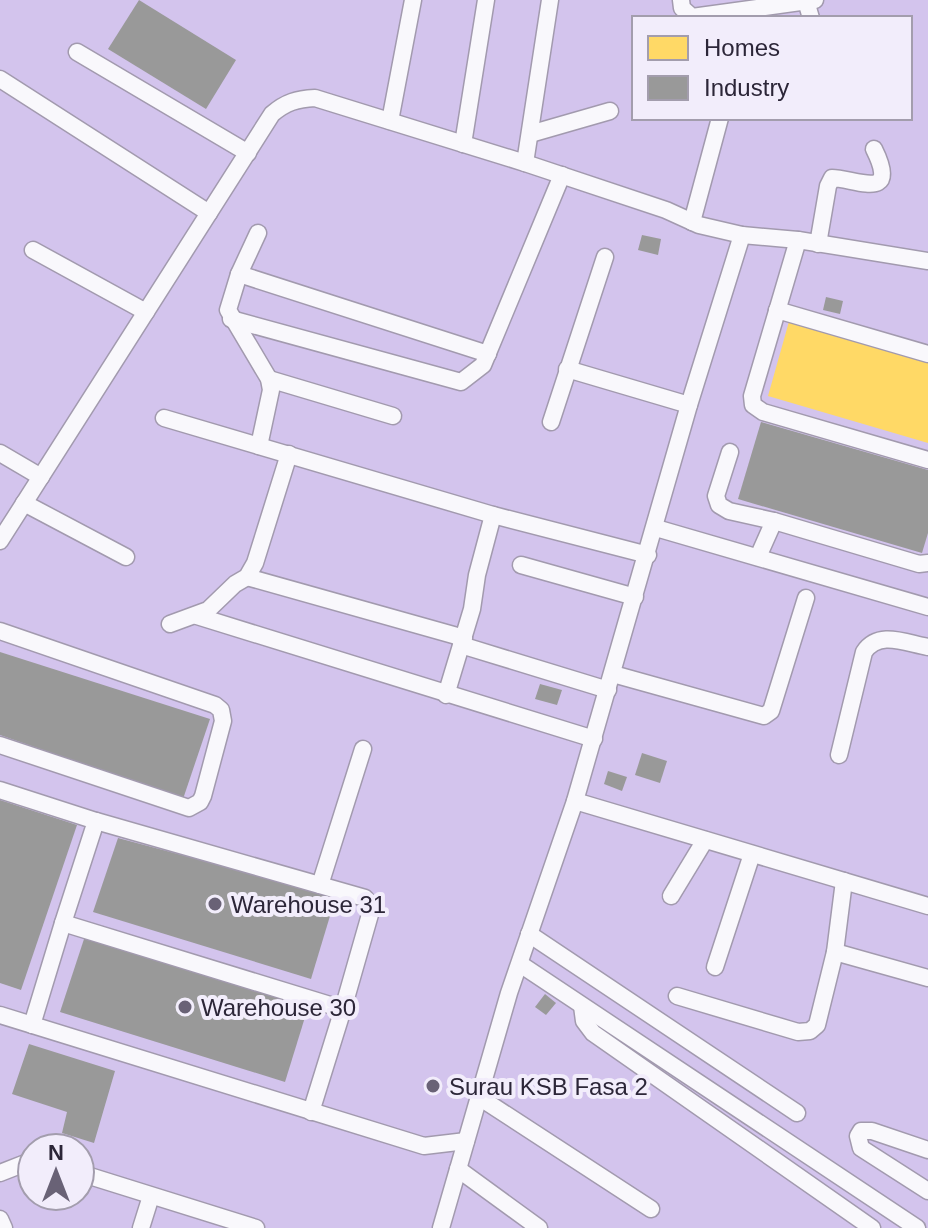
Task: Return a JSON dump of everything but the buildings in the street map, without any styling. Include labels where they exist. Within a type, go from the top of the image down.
[{"type":"street","points":[[390,121],[413,0]]},
{"type":"street","points":[[463,144],[486,0]]},
{"type":"street","points":[[525,163],[550,0]]},
{"type":"street","points":[[681,0],[682,8],[691,16]]},
{"type":"street","points":[[699,16],[815,0]]},
{"type":"street","points":[[77,52],[248,153]]},
{"type":"street","points":[[0,79],[209,213]]},
{"type":"street","points":[[0,541],[272,114],[297,99],[315,98],[562,175],[666,210],[692,222],[742,235],[798,240],[928,261]]},
{"type":"street","points":[[530,134],[610,111]]},
{"type":"street","points":[[692,222],[719,120]]},
{"type":"street","points":[[818,244],[832,178],[873,184],[882,170],[874,149]]},
{"type":"street","points":[[231,319],[461,382],[483,365],[562,175]]},
{"type":"street","points":[[258,233],[239,274],[228,310],[269,379],[271,390],[259,446]]},
{"type":"street","points":[[441,1228],[529,934],[594,739],[689,405],[742,235]]},
{"type":"street","points":[[798,240],[752,396],[753,405],[763,412],[928,460]]},
{"type":"street","points":[[33,250],[146,312]]},
{"type":"street","points":[[551,422],[605,257]]},
{"type":"street","points":[[239,274],[488,354]]},
{"type":"street","points":[[777,310],[928,354]]},
{"type":"street","points":[[567,369],[689,405]]},
{"type":"street","points":[[269,379],[393,416]]},
{"type":"street","points":[[164,418],[493,515],[648,555]]},
{"type":"street","points":[[730,452],[716,496],[719,505],[729,511],[774,521],[919,564],[928,563]]},
{"type":"street","points":[[0,453],[41,477]]},
{"type":"street","points":[[170,624],[208,610],[235,584],[247,577],[255,563],[289,454]]},
{"type":"street","points":[[24,503],[126,557]]},
{"type":"street","points":[[446,695],[493,515]]},
{"type":"street","points":[[758,557],[774,521]]},
{"type":"street","points":[[656,528],[928,607]]},
{"type":"street","points":[[521,565],[635,597]]},
{"type":"street","points":[[247,577],[462,642],[610,682],[764,716],[771,711],[806,598]]},
{"type":"street","points":[[197,616],[594,739]]},
{"type":"street","points":[[0,631],[215,705],[221,710],[223,721],[203,796],[200,802],[189,808],[0,745]]},
{"type":"street","points":[[839,755],[864,652],[871,642],[878,639],[928,647]]},
{"type":"street","points":[[320,885],[363,749]]},
{"type":"street","points":[[0,790],[96,821],[365,898],[371,911],[311,1112]]},
{"type":"street","points":[[575,801],[928,906]]},
{"type":"street","points":[[32,1025],[96,821]]},
{"type":"street","points":[[671,896],[705,840]]},
{"type":"street","points":[[715,967],[752,854]]},
{"type":"street","points":[[677,996],[798,1032],[810,1031],[817,1025],[835,952],[844,881]]},
{"type":"street","points":[[63,923],[343,1009]]},
{"type":"street","points":[[529,934],[797,1113]]},
{"type":"street","points":[[835,952],[928,978]]},
{"type":"street","points":[[520,964],[917,1228]]},
{"type":"street","points":[[582,1006],[584,1021],[593,1033],[872,1228]]},
{"type":"street","points":[[0,1015],[424,1146],[466,1141]]},
{"type":"street","points":[[479,1097],[651,1209]]},
{"type":"street","points":[[928,1150],[872,1131],[861,1131],[858,1136],[861,1148],[928,1191]]},
{"type":"street","points":[[458,1169],[539,1228]]},
{"type":"street","points":[[96,1178],[256,1228]]},
{"type":"street","points":[[141,1228],[151,1196]]},
{"type":"street","points":[[0,1219],[4,1228]]},
{"type":"shaded area","points":[[0,0],[928,0],[928,1228],[0,1228]]},
{"type":"place","name":"Warehouse 31","points":[[215,904]]},
{"type":"place","name":"Warehouse 30","points":[[185,1007]]},
{"type":"place","name":"Surau KSB Fasa 2","points":[[433,1086]]}]
